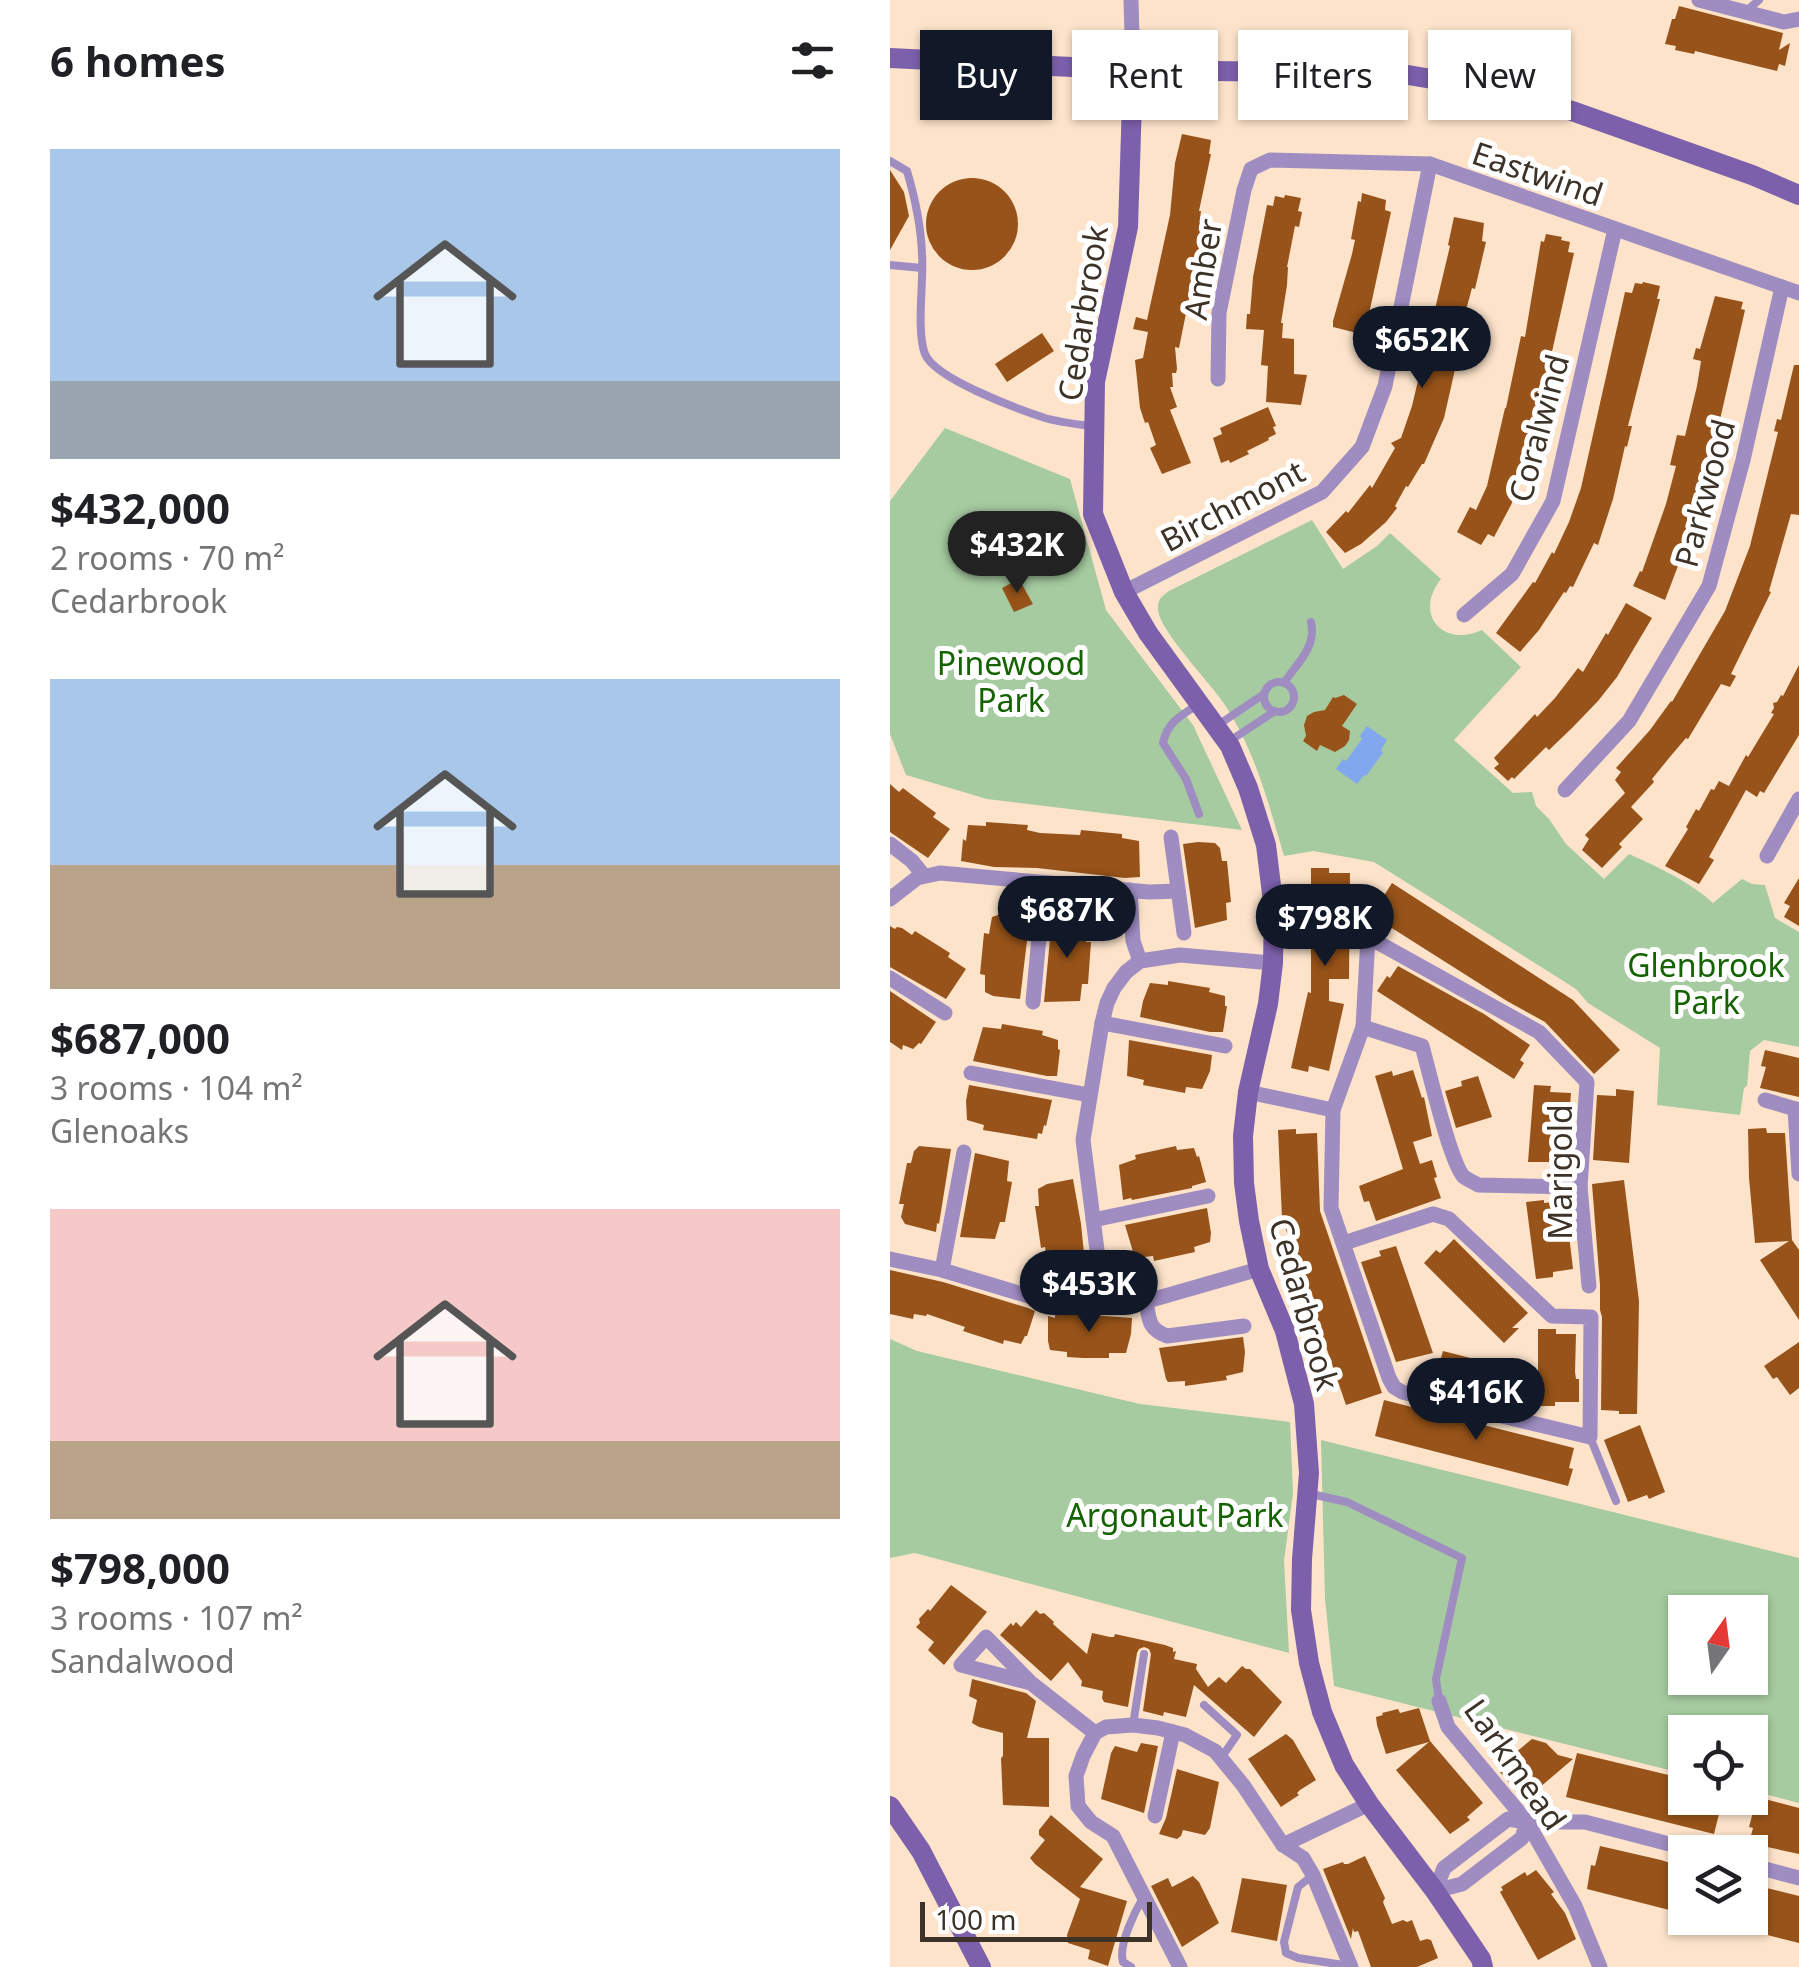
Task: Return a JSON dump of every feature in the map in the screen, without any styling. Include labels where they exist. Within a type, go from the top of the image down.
[{"type":"street","name":"Cedarbrook","points":[[1131,0],[1132,30]]},
{"type":"street","points":[[1699,0],[1784,22],[1799,20]]},
{"type":"street","points":[[890,58],[1072,67]]},
{"type":"street","points":[[1218,71],[1378,70],[1474,86],[1572,111],[1799,195]]},
{"type":"street","name":"Cedarbrook","points":[[1131,120],[1128,227],[1095,382],[1093,514],[1124,592],[1148,633],[1222,734],[1248,788],[1266,845],[1274,910],[1274,964],[1248,1092],[1243,1136],[1244,1183],[1259,1269],[1301,1388],[1309,1443],[1301,1610],[1308,1663],[1322,1712],[1344,1764],[1368,1804],[1435,1891],[1483,1967]]},
{"type":"street","name":"Eastwind","points":[[1251,169],[1270,160],[1430,164],[1799,292]]},
{"type":"street","name":"Birchmont","points":[[1124,592],[1322,492],[1362,448],[1385,386],[1430,164]]},
{"type":"street","name":"Amber","points":[[1218,379],[1218,314],[1251,169]]},
{"type":"street","name":"Coralwind","points":[[1464,616],[1512,574],[1553,502],[1615,228]]},
{"type":"street","name":"Parkwood","points":[[1564,790],[1630,721],[1709,586],[1743,460],[1782,287]]},
{"type":"street","points":[[1767,856],[1799,798]]},
{"type":"street","points":[[1171,837],[1184,932]]},
{"type":"street","points":[[890,844],[924,876]]},
{"type":"street","points":[[890,898],[917,878],[940,874],[1178,891]]},
{"type":"street","points":[[1033,1002],[1044,883]]},
{"type":"street","points":[[1130,890],[1133,941],[1140,961]]},
{"type":"street","name":"Marigold","points":[[1363,1027],[1368,937],[1539,1032],[1587,1082],[1580,1186],[1589,1286]]},
{"type":"street","points":[[1104,1305],[1083,1140],[1102,1023],[1114,988],[1140,961],[1180,956],[1274,964]]},
{"type":"street","points":[[890,978],[945,1013]]},
{"type":"street","points":[[1102,1023],[1225,1046]]},
{"type":"street","points":[[1344,1243],[1433,1214],[1442,1215],[1450,1218],[1552,1316],[1591,1317],[1590,1437],[1394,1387],[1331,1208],[1333,1110],[1363,1027],[1422,1046],[1441,1116],[1464,1178],[1478,1185],[1580,1186]]},
{"type":"street","points":[[971,1074],[1089,1095]]},
{"type":"street","points":[[1248,1092],[1333,1110]]},
{"type":"street","points":[[1765,1100],[1797,1109],[1799,1174]]},
{"type":"street","points":[[942,1270],[964,1152]]},
{"type":"street","points":[[1093,1220],[1208,1196]]},
{"type":"street","points":[[890,1260],[942,1270],[1045,1300],[1126,1306],[1259,1269]]},
{"type":"street","points":[[1146,1301],[1149,1321],[1156,1332],[1167,1336],[1244,1326]]},
{"type":"street","points":[[1031,1683],[1095,1734]]},
{"type":"street","name":"Larkmead","points":[[1439,1701],[1448,1727],[1527,1822],[1575,1906],[1600,1967]]},
{"type":"street","points":[[1180,1967],[1113,1836],[1091,1822],[1078,1806],[1076,1776],[1083,1756],[1095,1734],[1106,1727],[1133,1726],[1173,1732],[1215,1751],[1283,1845],[1302,1858],[1313,1874],[1351,1966]]},
{"type":"street","points":[[1154,1816],[1173,1732]]},
{"type":"street","points":[[1283,1845],[1368,1804]]},
{"type":"street","points":[[890,1806],[921,1850],[980,1967]]},
{"type":"street","points":[[1435,1891],[1444,1868],[1508,1819],[1585,1822],[1668,1844]]},
{"type":"street","points":[[1435,1891],[1462,1884],[1522,1838],[1527,1822]]},
{"type":"street","points":[[1490,1833],[1505,1851]]},
{"type":"street","points":[[1768,1870],[1799,1878]]},
{"type":"lane","points":[[1744,12],[1758,0]]},
{"type":"lane","points":[[890,161],[907,171],[918,220],[924,353],[953,380],[1047,418],[1094,427]]},
{"type":"lane","points":[[890,265],[922,268]]},
{"type":"lane","points":[[1222,734],[1269,686],[1284,682],[1310,648],[1314,636],[1311,622]]},
{"type":"lane","points":[[1222,734],[1275,711],[1286,711],[1293,704],[1294,694],[1284,682]]},
{"type":"lane","points":[[1264,694],[1266,703],[1275,711]]},
{"type":"lane","points":[[1200,702],[1171,723],[1163,743],[1186,779],[1200,814]]},
{"type":"lane","points":[[1590,1437],[1616,1502]]},
{"type":"lane","points":[[1309,1493],[1347,1502],[1462,1558],[1436,1679],[1439,1701]]},
{"type":"lane","points":[[1133,1726],[1144,1654]]},
{"type":"lane","points":[[1204,1706],[1237,1735],[1221,1758]]},
{"type":"lane","points":[[1313,1874],[1298,1887],[1284,1942],[1286,1953],[1351,1966]]},
{"type":"lane","points":[[1131,1967],[1120,1954],[1144,1896]]},
{"type":"green space","name":"Pinewood Park","points":[[945,428],[1070,479],[1106,610],[1193,725],[1242,830],[987,799],[906,775],[890,734],[890,501]]},
{"type":"green space","name":"Glenbrook Park","points":[[1312,520],[1343,569],[1390,533],[1441,579],[1430,604],[1436,624],[1455,635],[1482,630],[1521,667],[1454,740],[1513,793],[1532,792],[1536,806],[1566,844],[1604,879],[1629,854],[1684,881],[1713,903],[1742,879],[1765,885],[1775,918],[1799,932],[1799,1047],[1764,1040],[1750,1051],[1740,1115],[1657,1105],[1660,1048],[1588,1003],[1576,989],[1374,862],[1313,851],[1284,856],[1245,741],[1225,705],[1167,630],[1158,606],[1169,591]]},
{"type":"green space","name":"Argonaut Park","points":[[890,1339],[917,1351],[1140,1404],[1290,1422],[1293,1493],[1284,1561],[1289,1653],[915,1553],[890,1558]]},
{"type":"green space","points":[[1321,1440],[1799,1558],[1799,1803],[1768,1795],[1768,1715],[1668,1715],[1668,1770],[1334,1686],[1325,1599]]},
{"type":"water","points":[[1367,726],[1387,740],[1383,753],[1357,784],[1336,769],[1362,739]]},
{"type":"building","points":[[1679,6],[1783,33],[1779,50],[1790,43],[1785,66],[1779,64],[1777,71],[1695,51],[1694,54],[1675,50],[1676,46],[1665,44]]},
{"type":"building","points":[[1182,134],[1211,140],[1211,154],[1199,211],[1200,218],[1205,219],[1179,348],[1175,347],[1177,369],[1172,373],[1170,387],[1177,407],[1170,410],[1191,463],[1162,474],[1150,448],[1156,445],[1140,408],[1135,360],[1143,358],[1148,332],[1133,329],[1136,317],[1147,320],[1170,215]]},
{"type":"building","points":[[890,170],[904,192],[909,216],[890,250]]},
{"type":"building","points":[[972,178],[990,181],[1005,191],[1015,206],[1015,242],[1005,257],[990,267],[972,270],[954,267],[939,257],[929,242],[926,224],[929,206],[939,191],[954,181]]},
{"type":"building","points":[[1362,193],[1386,200],[1385,210],[1391,212],[1366,328],[1361,334],[1333,327],[1333,321],[1352,254],[1355,240],[1351,239]]},
{"type":"building","points":[[1275,196],[1301,198],[1298,211],[1302,212],[1299,227],[1295,226],[1287,267],[1281,323],[1282,338],[1294,339],[1294,374],[1307,375],[1301,405],[1266,402],[1268,366],[1261,365],[1264,330],[1246,329],[1267,205],[1273,206]]},
{"type":"building","points":[[1454,217],[1484,223],[1482,241],[1486,242],[1456,347],[1444,418],[1424,464],[1406,486],[1397,508],[1361,544],[1345,553],[1326,532],[1348,513],[1370,485],[1372,488],[1395,448],[1391,443],[1401,438],[1412,406]]},
{"type":"building","points":[[1546,234],[1570,242],[1568,252],[1574,253],[1527,464],[1494,537],[1488,534],[1481,545],[1457,532],[1470,507],[1476,510],[1487,486],[1521,336],[1525,337],[1541,241],[1544,242]]},
{"type":"building","points":[[1635,283],[1660,286],[1660,299],[1628,426],[1632,426],[1627,447],[1598,545],[1594,543],[1573,587],[1564,592],[1520,652],[1496,633],[1535,583],[1569,522],[1581,488],[1625,292],[1632,293]]},
{"type":"building","points":[[1715,296],[1743,302],[1741,309],[1745,310],[1693,538],[1689,537],[1665,600],[1633,586],[1642,572],[1666,504],[1676,466],[1670,465],[1677,435],[1685,436],[1697,386],[1701,361],[1693,359],[1696,348],[1700,349]]},
{"type":"building","points":[[1042,333],[1054,351],[1007,382],[995,364]]},
{"type":"building","points":[[1794,365],[1799,365],[1799,515],[1791,514],[1771,592],[1731,674],[1736,676],[1730,687],[1721,684],[1688,739],[1631,807],[1643,819],[1602,868],[1582,850],[1589,839],[1585,835],[1625,793],[1615,780],[1621,772],[1616,768],[1672,702],[1725,611],[1750,546],[1778,432],[1774,431],[1777,419],[1781,420]]},
{"type":"building","points":[[1268,407],[1276,434],[1247,451],[1249,454],[1221,463],[1213,438],[1222,434],[1220,428]]},
{"type":"building","points":[[1019,579],[1033,604],[1014,612],[1002,588]]},
{"type":"building","points":[[1626,603],[1652,618],[1617,677],[1549,750],[1546,747],[1508,781],[1494,768],[1499,764],[1494,758],[1555,698],[1578,668],[1583,672]]},
{"type":"building","points":[[1799,665],[1799,735],[1764,793],[1760,791],[1757,797],[1746,790],[1709,857],[1714,860],[1699,884],[1665,866],[1711,789],[1719,781],[1729,786],[1774,714],[1773,703],[1783,696]]},
{"type":"building","points":[[1344,695],[1357,704],[1342,726],[1350,731],[1349,740],[1335,752],[1320,745],[1317,751],[1303,741],[1307,716],[1325,710],[1333,697]]},
{"type":"building","points":[[890,784],[899,792],[903,788],[950,829],[928,858],[890,832]]},
{"type":"building","points":[[986,822],[1028,825],[1027,830],[1040,833],[1080,835],[1081,830],[1122,834],[1122,838],[1139,841],[1140,877],[994,867],[961,861],[968,825],[986,826]]},
{"type":"building","points":[[1215,843],[1220,848],[1222,861],[1227,861],[1231,902],[1226,903],[1227,920],[1195,928],[1183,844]]},
{"type":"building","points":[[1311,868],[1350,873],[1349,979],[1329,979],[1329,1001],[1344,1004],[1329,1071],[1309,1066],[1308,1072],[1291,1068],[1308,992],[1311,993]]},
{"type":"building","points":[[1799,878],[1799,926],[1784,917],[1790,906],[1784,903]]},
{"type":"building","points":[[1392,883],[1573,1000],[1620,1050],[1594,1074],[1545,1022],[1376,918]]},
{"type":"building","points":[[1027,916],[1029,924],[1020,999],[985,992],[985,975],[980,974],[984,933],[989,934],[992,917]]},
{"type":"building","points":[[1052,918],[1086,925],[1086,942],[1091,942],[1088,984],[1082,984],[1080,1001],[1044,1002]]},
{"type":"building","points":[[890,926],[912,935],[915,931],[950,953],[948,957],[966,969],[946,999],[890,967]]},
{"type":"building","points":[[1398,966],[1530,1045],[1514,1079],[1377,991]]},
{"type":"building","points":[[1168,981],[1210,988],[1209,992],[1225,996],[1223,1032],[1140,1017],[1150,983],[1168,985]]},
{"type":"building","points":[[890,991],[936,1022],[913,1049],[903,1045],[902,1050],[890,1042]]},
{"type":"building","points":[[1002,1024],[1043,1031],[1042,1035],[1058,1040],[1057,1076],[973,1061],[983,1027],[1001,1029]]},
{"type":"building","points":[[1129,1040],[1212,1055],[1202,1089],[1186,1087],[1185,1093],[1143,1085],[1144,1080],[1127,1076]]},
{"type":"building","points":[[1765,1050],[1799,1058],[1799,1097],[1760,1088],[1766,1067],[1761,1066]]},
{"type":"building","points":[[1413,1070],[1424,1097],[1432,1136],[1413,1142],[1420,1164],[1432,1160],[1441,1198],[1376,1221],[1359,1186],[1403,1169],[1375,1076]]},
{"type":"building","points":[[1478,1076],[1492,1117],[1456,1128],[1445,1091]]},
{"type":"building","points":[[969,1085],[1052,1100],[1042,1134],[1038,1133],[1037,1139],[983,1130],[984,1125],[967,1120]]},
{"type":"building","points":[[1534,1085],[1551,1086],[1550,1092],[1571,1093],[1571,1158],[1566,1162],[1528,1162]]},
{"type":"building","points":[[1616,1089],[1634,1091],[1629,1163],[1593,1160],[1597,1095],[1616,1096]]},
{"type":"building","points":[[1766,1128],[1767,1133],[1785,1133],[1792,1240],[1799,1250],[1799,1320],[1760,1260],[1789,1241],[1755,1243],[1748,1129]]},
{"type":"building","points":[[1296,1129],[1296,1134],[1317,1133],[1320,1211],[1382,1393],[1346,1405],[1282,1218],[1278,1130]]},
{"type":"building","points":[[919,1146],[951,1149],[936,1232],[905,1224],[901,1217],[904,1204],[899,1204],[907,1163],[911,1163]]},
{"type":"building","points":[[1176,1146],[1177,1150],[1194,1148],[1206,1182],[1123,1200],[1119,1165],[1136,1159],[1135,1155]]},
{"type":"building","points":[[975,1153],[1009,1161],[1007,1181],[1012,1182],[1005,1222],[1000,1222],[995,1239],[960,1237]]},
{"type":"building","points":[[1073,1179],[1085,1263],[1053,1265],[1047,1260],[1045,1247],[1041,1248],[1035,1206],[1039,1206],[1038,1189]]},
{"type":"building","points":[[1624,1180],[1639,1301],[1637,1414],[1601,1410],[1602,1317],[1592,1184]]},
{"type":"building","points":[[1565,1201],[1573,1269],[1536,1279],[1526,1202]]},
{"type":"building","points":[[1207,1208],[1210,1242],[1194,1247],[1195,1252],[1154,1261],[1153,1256],[1136,1258],[1125,1225]]},
{"type":"building","points":[[1454,1239],[1528,1313],[1512,1328],[1519,1328],[1504,1343],[1424,1263]]},
{"type":"building","points":[[1396,1246],[1433,1353],[1396,1362],[1361,1262]]},
{"type":"building","points":[[890,1270],[1035,1311],[1027,1336],[1021,1344],[1004,1340],[1003,1344],[927,1314],[914,1314],[913,1319],[890,1314]]},
{"type":"building","points":[[1055,1314],[1132,1318],[1126,1353],[1109,1353],[1109,1358],[1083,1358],[1050,1350],[1048,1316],[1055,1318]]},
{"type":"building","points":[[1538,1329],[1576,1334],[1579,1402],[1538,1406]]},
{"type":"building","points":[[1243,1337],[1243,1372],[1226,1376],[1227,1380],[1185,1386],[1185,1381],[1166,1379],[1159,1348]]},
{"type":"building","points":[[1799,1342],[1799,1388],[1790,1395],[1764,1366]]},
{"type":"building","points":[[1443,1351],[1518,1370],[1503,1405],[1437,1389]]},
{"type":"building","points":[[1384,1400],[1574,1448],[1568,1486],[1375,1436]]},
{"type":"building","points":[[1640,1425],[1665,1492],[1628,1502],[1604,1440]]},
{"type":"building","points":[[951,1585],[987,1612],[944,1665],[928,1650],[934,1642],[916,1627]]},
{"type":"building","points":[[1036,1610],[1087,1654],[1092,1633],[1165,1645],[1176,1651],[1174,1659],[1197,1664],[1196,1669],[1208,1687],[1219,1677],[1226,1683],[1242,1666],[1250,1669],[1282,1702],[1254,1737],[1194,1685],[1186,1717],[1143,1711],[1151,1654],[1144,1647],[1137,1653],[1128,1707],[1104,1702],[1103,1691],[1081,1686],[1082,1681],[1068,1662],[1051,1681],[1000,1635],[1011,1623],[1021,1627]]},
{"type":"building","points":[[972,1679],[1026,1693],[1036,1701],[1027,1738],[1049,1738],[1049,1807],[1003,1805],[1003,1733],[972,1723],[977,1700],[969,1696]]},
{"type":"building","points":[[1419,1708],[1430,1741],[1483,1803],[1467,1817],[1470,1820],[1450,1834],[1396,1770],[1429,1742],[1386,1754],[1377,1725],[1376,1717],[1382,1713]]},
{"type":"building","points":[[1286,1734],[1316,1780],[1281,1807],[1248,1759]]},
{"type":"building","points":[[1532,1739],[1573,1759],[1539,1788],[1536,1785],[1526,1793],[1517,1782],[1512,1786],[1500,1772],[1512,1762],[1509,1758]]},
{"type":"building","points":[[1141,1743],[1158,1746],[1144,1813],[1101,1799],[1115,1746],[1137,1752]]},
{"type":"building","points":[[1577,1753],[1668,1775],[1668,1815],[1719,1815],[1714,1834],[1566,1797]]},
{"type":"building","points":[[1177,1769],[1219,1782],[1210,1828],[1205,1835],[1183,1830],[1177,1839],[1159,1834]]},
{"type":"building","points":[[1768,1800],[1799,1808],[1799,1854],[1768,1847],[1768,1835],[1751,1835],[1753,1828],[1749,1827],[1752,1815],[1768,1815]]},
{"type":"building","points":[[1051,1815],[1103,1859],[1080,1887],[1127,1901],[1108,1966],[1088,1959],[1090,1950],[1068,1943],[1067,1935],[1080,1899],[1030,1858],[1045,1840],[1039,1830]]},
{"type":"building","points":[[1600,1846],[1668,1862],[1668,1910],[1587,1889],[1591,1865],[1595,1866]]},
{"type":"building","points":[[1365,1856],[1385,1898],[1392,1924],[1412,1920],[1420,1941],[1431,1940],[1438,1958],[1417,1967],[1371,1967],[1358,1931],[1353,1928],[1351,1939],[1323,1869]]},
{"type":"building","points":[[1536,1870],[1554,1892],[1551,1894],[1565,1913],[1576,1939],[1538,1960],[1500,1892],[1501,1887],[1525,1872],[1527,1876]]},
{"type":"building","points":[[1193,1876],[1219,1923],[1182,1947],[1151,1886],[1168,1878],[1172,1887]]},
{"type":"building","points":[[1242,1878],[1287,1885],[1277,1941],[1231,1932]]},
{"type":"building","points":[[1768,1888],[1799,1896],[1799,1943],[1767,1935]]}]
